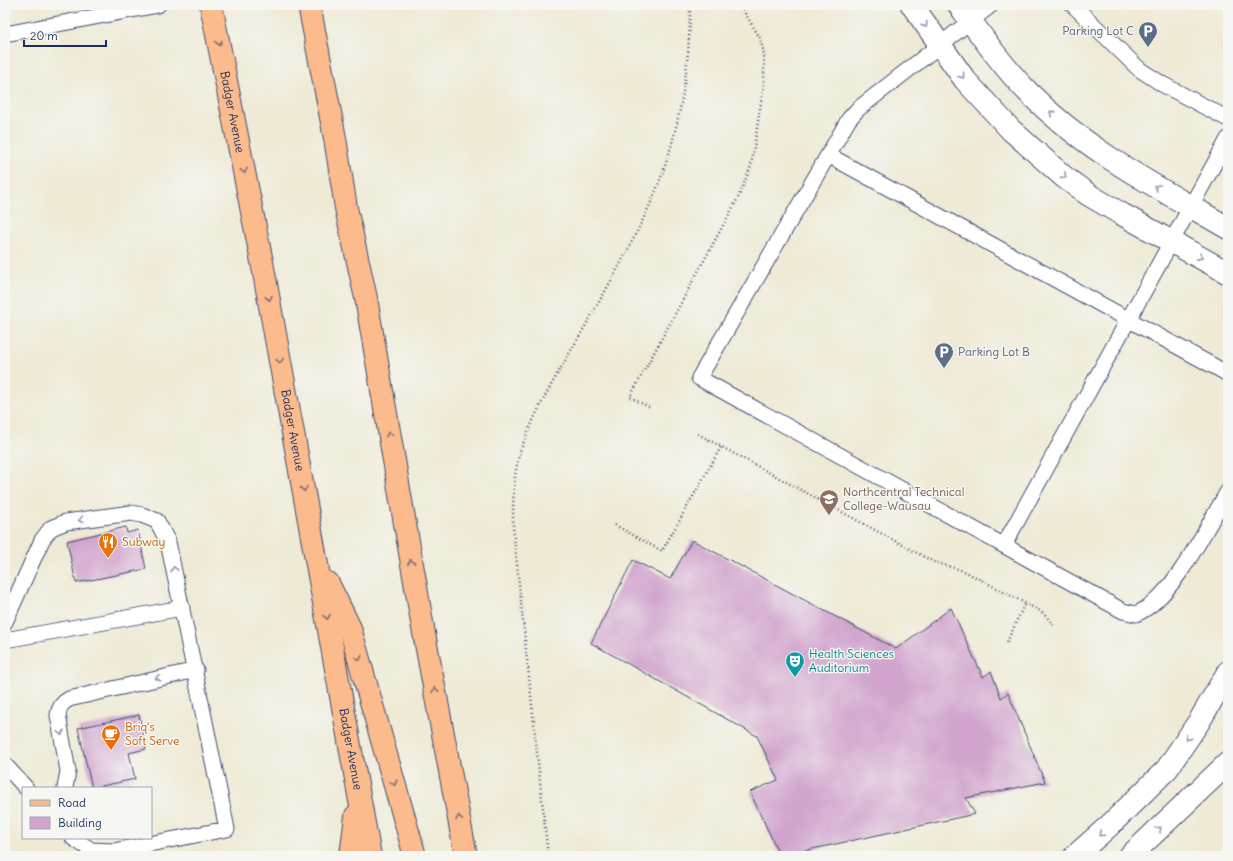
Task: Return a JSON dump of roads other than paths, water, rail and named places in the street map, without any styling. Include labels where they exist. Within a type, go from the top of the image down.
[{"type":"main road","name":"Badger Avenue","points":[[211,5],[262,262],[370,856]]},
{"type":"main road","points":[[309,5],[335,138],[346,208],[366,298],[424,636],[466,856]]},
{"type":"main road","points":[[316,558],[350,628],[415,856]]},
{"type":"main road","points":[[351,856],[359,795]]},
{"type":"street","points":[[912,5],[965,80],[1006,124],[1064,177],[1089,195],[1228,273]]},
{"type":"street","points":[[965,13],[993,51],[1030,94],[1078,135],[1122,167],[1228,228]]},
{"type":"street","points":[[1074,856],[1110,825],[1167,769],[1200,720],[1228,672]]},
{"type":"street","points":[[1130,856],[1228,763]]},
{"type":"lane","points":[[5,34],[91,11],[158,5]]},
{"type":"lane","points":[[991,5],[965,13],[939,44],[858,109],[846,123],[699,378],[1124,611],[1136,614],[1156,602],[1169,587],[1228,491]]},
{"type":"lane","points":[[1074,5],[1140,69],[1162,84],[1228,119]]},
{"type":"lane","points":[[1004,545],[1228,139]]},
{"type":"lane","points":[[828,155],[1228,374]]},
{"type":"lane","points":[[5,622],[46,532],[51,528],[66,522],[120,513],[142,515],[157,521],[161,526],[168,542],[196,670],[227,829],[113,851],[91,850],[74,839]]},
{"type":"lane","points":[[5,640],[182,608]]},
{"type":"lane","points":[[65,787],[68,771],[58,715],[59,709],[63,703],[69,700],[196,670]]},
{"type":"lane","points":[[5,765],[25,787]]},
{"type":"place","name":"Parking Lot C","points":[[1148,48]]},
{"type":"place","name":"Parking Lot B","points":[[944,369]]},
{"type":"place","name":"Northcentral Technical College-Wausau","points":[[829,516]]},
{"type":"place","name":"Subway","points":[[108,559]]},
{"type":"place","name":"Health Sciences Auditorium","points":[[795,678]]},
{"type":"place","name":"Briq's Soft Serve","points":[[111,751]]}]
